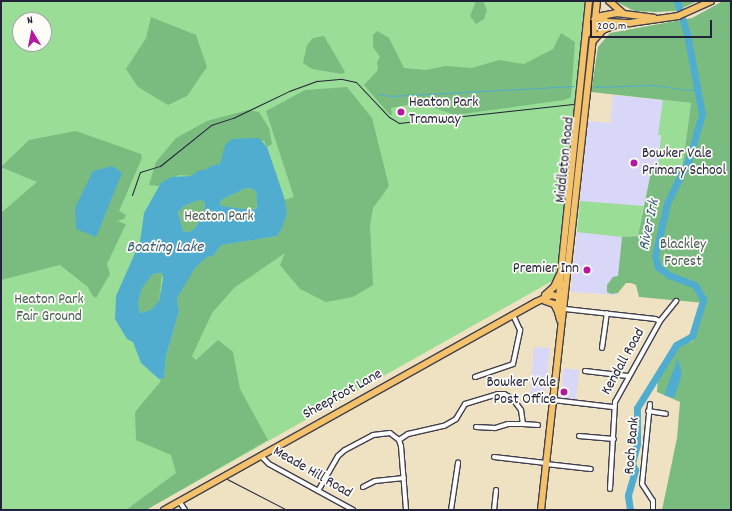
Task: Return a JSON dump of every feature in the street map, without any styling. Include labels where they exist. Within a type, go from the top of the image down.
[{"type":"main road","points":[[587,34],[596,17],[590,1]]},
{"type":"main road","name":"Middleton Road","points":[[560,320],[558,312],[561,272],[590,1]]},
{"type":"main road","name":"Middleton Road","points":[[541,510],[560,320],[565,306],[597,1]]},
{"type":"main road","points":[[609,1],[623,13]]},
{"type":"main road","points":[[594,40],[603,30],[621,24],[655,18],[678,16],[696,10],[702,3],[711,1]]},
{"type":"main road","points":[[596,17],[623,13],[655,18]]},
{"type":"main road","points":[[596,17],[621,24]]},
{"type":"main road","points":[[565,238],[572,232]]},
{"type":"main road","name":"Sheepfoot Lane","points":[[536,302],[551,290],[561,272]]},
{"type":"main road","points":[[565,306],[559,297],[567,278]]},
{"type":"main road","name":"Sheepfoot Lane","points":[[164,510],[179,500],[261,456],[536,302],[552,295],[559,297]]},
{"type":"main road","name":"Sheepfoot Lane","points":[[536,302],[559,297]]},
{"type":"main road","points":[[545,301],[554,304],[558,312]]},
{"type":"street","name":"Kendall Road","points":[[610,489],[614,439],[613,407],[628,376],[660,322],[676,301]]},
{"type":"street","points":[[565,306],[660,322]]},
{"type":"street","points":[[602,348],[607,313]]},
{"type":"street","points":[[475,377],[513,364],[520,330],[513,315]]},
{"type":"street","points":[[585,371],[628,376]]},
{"type":"street","points":[[399,440],[408,434],[444,426],[456,420],[466,404],[498,394],[509,396],[516,402],[521,410],[523,424]]},
{"type":"street","points":[[553,400],[613,407]]},
{"type":"street","name":"Roch Bank","points":[[650,404],[648,410],[642,484],[653,501],[653,510]]},
{"type":"street","points":[[648,410],[666,414]]},
{"type":"street","points":[[476,427],[495,428],[508,424],[538,426]]},
{"type":"street","points":[[318,491],[338,456],[344,450],[381,432],[390,433],[399,440],[406,510]]},
{"type":"street","points":[[579,436],[614,439]]},
{"type":"street","name":"Meade Hill Road","points":[[261,456],[269,464],[353,510]]},
{"type":"street","points":[[494,457],[591,469]]},
{"type":"street","points":[[451,510],[458,463]]},
{"type":"street","points":[[363,487],[375,480],[404,478]]},
{"type":"street","points":[[494,510],[496,490]]},
{"type":"street","points":[[179,500],[185,510]]},
{"type":"shaded area","name":"Bowker Vale Primary School","points":[[613,95],[691,103],[682,170],[652,167],[638,236],[622,237],[617,295],[571,292],[588,121],[610,123]]},
{"type":"shaded area","points":[[534,347],[550,348],[544,405],[536,404],[537,397],[531,396],[530,392]]},
{"type":"shaded area","points":[[564,368],[579,370],[576,400],[560,398]]},
{"type":"green space","name":"Heaton Park","points":[[1,1],[585,1],[559,263],[554,280],[146,510],[1,510]]},
{"type":"green space","points":[[476,1],[483,1],[487,10],[484,19],[476,24],[470,16]]},
{"type":"green space","points":[[615,1],[698,1],[676,11],[656,12],[634,11]]},
{"type":"green space","name":"Blackley Forest","points":[[723,1],[731,1],[731,510],[662,510],[677,438],[680,402],[657,392],[658,379],[679,345],[693,341],[705,303],[639,297],[636,285],[631,283],[626,283],[618,293],[611,294],[607,292],[607,285],[613,277],[618,276],[622,237],[638,236],[652,167],[682,170],[691,103],[591,92],[598,47],[610,33],[692,18]]},
{"type":"green space","points":[[151,17],[196,35],[207,67],[187,96],[168,105],[138,87],[126,69],[146,38]]},
{"type":"green space","points":[[377,31],[389,38],[404,68],[426,70],[446,66],[472,68],[499,60],[524,64],[553,49],[561,33],[575,42],[571,97],[564,100],[455,115],[429,106],[419,107],[417,103],[391,108],[392,115],[390,115],[364,85],[378,70],[377,62],[380,57],[373,47],[373,35]]},
{"type":"green space","points":[[324,36],[345,72],[342,74],[312,69],[303,63],[307,45],[313,38]]},
{"type":"green space","points":[[347,87],[372,118],[389,186],[373,208],[370,226],[373,285],[353,297],[326,302],[300,289],[280,265],[285,253],[234,288],[212,313],[192,356],[196,360],[218,340],[233,352],[240,389],[268,440],[146,510],[126,510],[176,473],[171,455],[136,440],[135,412],[161,381],[159,379],[164,378],[166,356],[179,311],[177,298],[183,285],[195,268],[207,257],[213,256],[221,245],[277,236],[287,213],[284,200],[294,197],[266,111],[305,90]]},
{"type":"green space","points":[[663,100],[691,103],[682,170],[658,167],[661,135],[658,135]]},
{"type":"green space","points":[[248,110],[259,112],[269,128],[272,144],[267,147],[264,141],[243,139],[223,158],[220,164],[191,176],[179,175],[159,186],[149,185],[156,162],[176,138],[207,121]]},
{"type":"green space","points":[[76,131],[141,154],[142,158],[119,211],[126,215],[124,219],[117,221],[126,224],[107,264],[110,274],[96,298],[92,295],[88,287],[60,265],[1,280],[1,213],[37,182],[1,167],[29,140]]},
{"type":"green space","points":[[246,188],[253,189],[256,192],[257,207],[252,210],[221,206],[220,202],[223,199]]},
{"type":"green space","points":[[199,200],[205,202],[204,215],[194,229],[189,232],[183,231],[178,212],[184,206]]},
{"type":"green space","points":[[580,201],[644,206],[638,236],[622,237],[577,232]]},
{"type":"green space","points":[[162,273],[159,301],[152,310],[140,313],[138,302],[142,287],[153,274]]},
{"type":"water","name":"Boating Lake","points":[[259,138],[267,147],[284,197],[287,213],[282,228],[277,236],[221,245],[213,256],[207,257],[195,268],[177,298],[179,311],[166,356],[164,378],[159,379],[141,363],[133,342],[127,339],[115,319],[116,296],[140,242],[144,213],[161,183],[171,177],[191,176],[198,171],[208,169],[210,166],[220,164],[225,145],[232,139]],"holes":[[[246,188],[253,189],[256,192],[257,208],[252,210],[221,206],[220,202],[223,199]],[[199,200],[205,202],[204,215],[194,229],[189,232],[183,231],[178,212],[184,206]],[[162,273],[163,279],[159,301],[151,310],[140,313],[138,302],[142,288],[153,274]]]},
{"type":"water","points":[[112,166],[122,173],[96,237],[76,229],[75,208],[93,171]]},
{"type":"water","points":[[678,358],[682,374],[674,398],[664,395]]},
{"type":"waterway","name":"River Irk","points":[[630,510],[628,495],[635,470],[632,463],[637,444],[637,408],[676,345],[692,336],[703,299],[695,285],[669,275],[658,267],[655,256],[667,203],[689,159],[702,114],[687,34],[677,1]]},
{"type":"waterway","points":[[594,87],[653,85],[688,90],[697,88]]},
{"type":"waterway","points":[[378,94],[391,96],[574,86]]},
{"type":"tram line","points":[[132,195],[140,172],[160,166],[211,125],[233,118],[289,91],[317,81],[342,79],[356,82],[389,117],[399,123],[573,104]]},
{"type":"tram line","points":[[227,479],[287,510]]},
{"type":"place","name":"Heaton Park Tramway","points":[[401,112]]},
{"type":"place","name":"Bowker Vale Primary School","points":[[634,163]]},
{"type":"place","name":"Premier Inn","points":[[587,270]]},
{"type":"place","name":"Bowker Vale Post Office","points":[[564,392]]},
{"type":"park label","name":"Heaton Park Fair Ground","points":[[49,308]]}]
